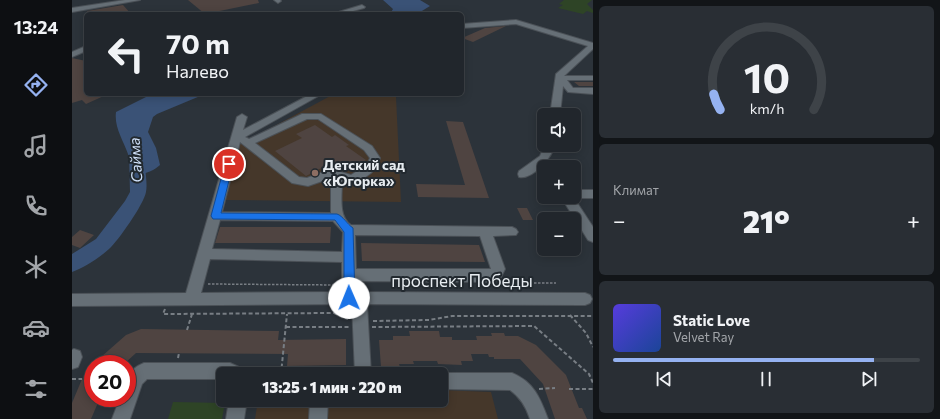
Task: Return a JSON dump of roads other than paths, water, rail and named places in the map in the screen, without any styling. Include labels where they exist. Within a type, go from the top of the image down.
[{"type":"street","points":[[87,12],[137,0]]},
{"type":"street","points":[[342,12],[362,6]]},
{"type":"street","points":[[72,10],[83,13]]},
{"type":"street","points":[[72,15],[83,13]]},
{"type":"street","points":[[464,26],[516,22],[544,29],[593,45],[560,74],[556,108]]},
{"type":"street","points":[[567,33],[593,40]]},
{"type":"street","points":[[72,55],[84,49]]},
{"type":"street","points":[[583,54],[593,57]]},
{"type":"street","points":[[560,78],[593,78]]},
{"type":"street","points":[[560,78],[571,90],[593,91]]},
{"type":"street","points":[[237,137],[314,96]]},
{"type":"street","points":[[248,143],[305,116],[321,117],[368,148],[374,155],[375,161],[372,167],[337,188]]},
{"type":"street","points":[[192,306],[242,117]]},
{"type":"street","points":[[237,137],[248,143],[296,180],[308,182],[331,173],[336,176],[353,179]]},
{"type":"street","points":[[523,174],[544,159],[548,152]]},
{"type":"street","points":[[336,176],[337,217],[343,226],[349,230],[512,232]]},
{"type":"street","points":[[581,194],[593,194]]},
{"type":"street","points":[[572,204],[593,237]]},
{"type":"street","points":[[216,216],[337,217]]},
{"type":"street","points":[[349,230],[349,275],[360,327],[363,367]]},
{"type":"street","points":[[349,275],[492,276],[495,275],[498,269],[486,232]]},
{"type":"street","points":[[205,254],[349,257]]},
{"type":"street","name":"проспект Победы","points":[[72,300],[124,300],[192,306],[354,298],[585,299]]},
{"type":"street","points":[[121,419],[135,378],[144,371],[216,371]]},
{"type":"street","points":[[448,381],[512,382],[523,389],[533,402],[539,419]]},
{"type":"street","points":[[235,419],[237,407]]},
{"type":"street","points":[[318,419],[319,407]]},
{"type":"water","points":[[383,0],[420,0],[430,6],[420,12],[391,12],[393,9]]},
{"type":"water","points":[[148,96],[200,96],[153,117],[148,132],[156,148],[160,165],[148,172],[140,174],[133,173],[128,154],[116,123],[116,112]]},
{"type":"waterway","name":"Сайма","points":[[72,264],[103,244],[122,220],[133,202],[138,192],[136,152]]},
{"type":"place","name":"Детский сад «Югорка»","points":[[315,173]]}]
